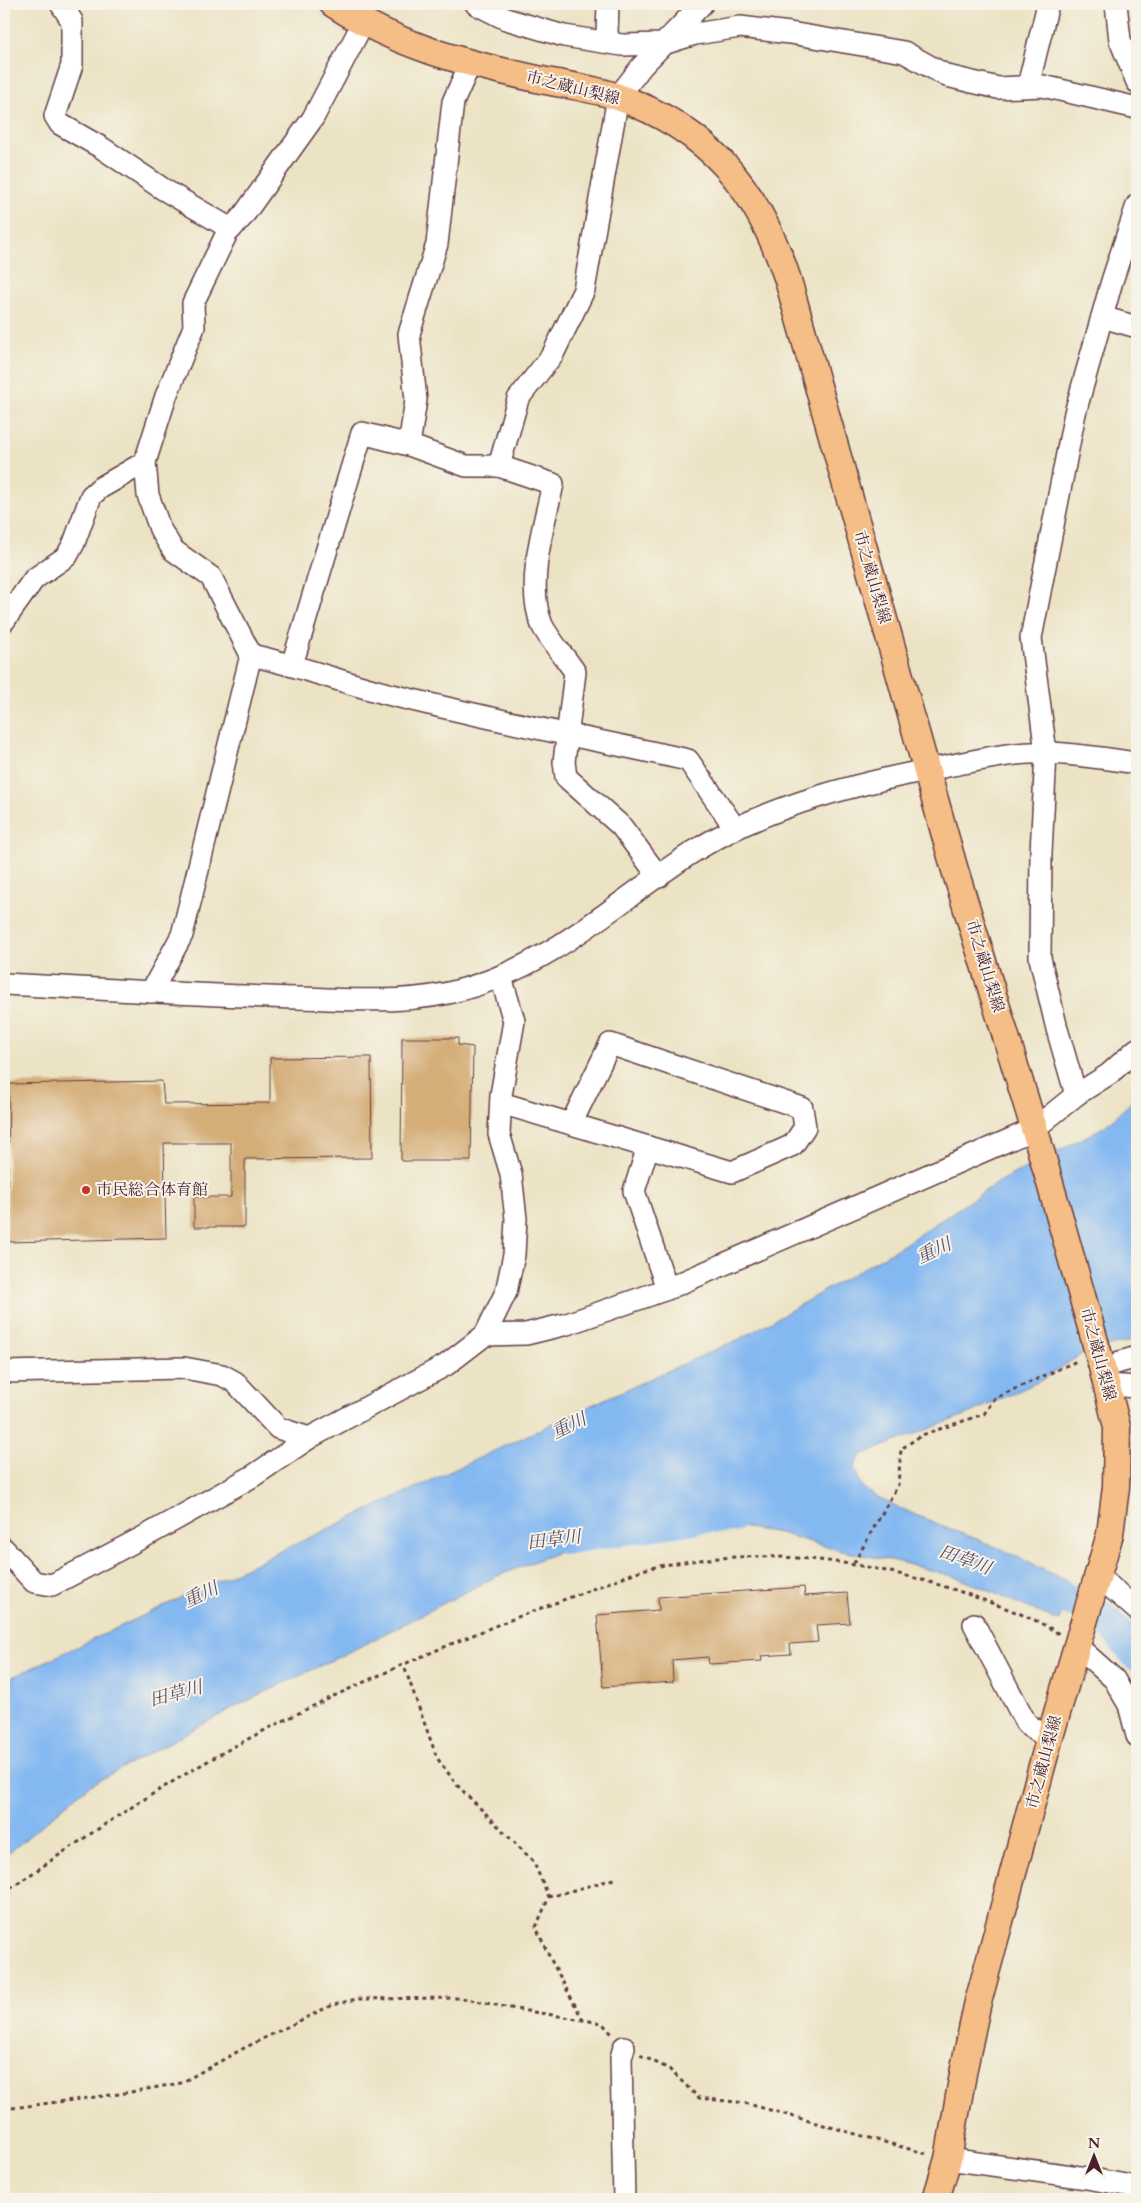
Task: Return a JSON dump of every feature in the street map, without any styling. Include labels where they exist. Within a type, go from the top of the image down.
[{"type":"main road","name":"市之蔵山梨線","points":[[333,4],[361,14],[421,48],[470,64],[618,97],[668,120],[699,140],[726,166],[749,194],[767,225],[788,280],[954,867],[1036,1135],[1098,1368],[1117,1427],[1116,1488],[1110,1534],[1049,1740],[977,2006],[948,2159],[936,2199]]},
{"type":"street","points":[[61,4],[72,21],[72,65],[56,116],[60,124],[102,148],[162,189],[230,229]]},
{"type":"street","points":[[476,4],[506,19],[564,36],[622,45],[663,44],[695,34],[740,27],[790,32],[904,52],[947,76],[998,88],[1043,86],[1137,108]]},
{"type":"street","points":[[608,4],[607,32],[610,43]]},
{"type":"street","points":[[499,466],[518,399],[552,354],[584,290],[618,97],[663,44],[702,4]]},
{"type":"street","points":[[1028,86],[1048,4]]},
{"type":"street","points":[[1116,4],[1120,40],[1137,82]]},
{"type":"street","points":[[151,992],[182,935],[251,655],[211,577],[173,550],[160,529],[148,495],[145,462],[166,396],[194,328],[193,303],[230,229],[243,216],[313,118],[361,14]]},
{"type":"street","points":[[409,445],[416,400],[409,334],[437,244],[453,102],[470,64]]},
{"type":"street","points":[[1076,1095],[1056,1028],[1040,958],[1041,853],[1046,752],[1032,638],[1075,413],[1102,317],[1137,205]]},
{"type":"street","points":[[1102,317],[1137,327]]},
{"type":"street","points":[[292,664],[362,433],[409,445],[466,466],[499,466],[553,484],[535,562],[537,607],[542,625],[575,672],[569,734],[564,762],[566,776],[620,826],[659,877]]},
{"type":"street","points":[[4,621],[34,580],[67,556],[74,543],[91,496],[100,488],[145,462]]},
{"type":"street","points":[[251,655],[292,664],[347,684],[420,702],[688,760],[735,828]]},
{"type":"street","points":[[4,984],[201,996],[405,999],[441,995],[501,977],[537,960],[564,944],[693,852],[735,828],[785,808],[877,780],[994,757],[1046,752],[1137,763]]},
{"type":"street","points":[[4,1549],[34,1582],[52,1585],[151,1533],[253,1476],[310,1438],[446,1365],[485,1335],[506,1292],[514,1255],[516,1219],[511,1174],[499,1134],[501,1103],[514,1021],[501,977]]},
{"type":"street","points":[[501,1103],[571,1124],[732,1172],[793,1145],[805,1127],[802,1108],[610,1044],[571,1124]]},
{"type":"street","points":[[485,1335],[526,1334],[567,1324],[666,1289],[1036,1135],[1076,1095],[1110,1074],[1137,1049]]},
{"type":"street","points":[[648,1147],[634,1191],[666,1289]]},
{"type":"street","points":[[1098,1368],[1137,1357]]},
{"type":"street","points":[[4,1372],[184,1368],[222,1375],[235,1382],[278,1428],[310,1438]]},
{"type":"street","points":[[1098,1368],[1137,1387]]},
{"type":"street","points":[[1096,1579],[1137,1610]]},
{"type":"street","points":[[974,1624],[1026,1723],[1049,1740]]},
{"type":"street","points":[[1078,1643],[1114,1679],[1129,1705],[1137,1736]]},
{"type":"street","points":[[624,2047],[621,2058],[624,2199]]},
{"type":"street","points":[[948,2159],[1087,2178],[1137,2187]]},
{"type":"path","points":[[854,1563],[855,1558],[898,1485],[901,1449],[922,1434],[984,1414],[996,1398],[1098,1368]]},
{"type":"path","points":[[4,1893],[75,1843],[149,1796],[248,1739],[411,1660],[643,1570],[685,1562],[773,1557],[854,1563],[944,1584],[1028,1617],[1078,1643]]},
{"type":"path","points":[[405,1669],[437,1758],[457,1785],[533,1861],[549,1897],[536,1927],[583,2020]]},
{"type":"path","points":[[549,1897],[617,1878]]},
{"type":"path","points":[[4,2109],[119,2094],[181,2083],[246,2047],[330,2006],[356,1999],[461,1998],[602,2023],[624,2047],[669,2069],[698,2098],[745,2103],[948,2159]]},
{"type":"water","name":"重川","points":[[1137,1097],[1137,1339],[1085,1352],[1042,1380],[975,1411],[861,1455],[854,1468],[862,1487],[878,1498],[999,1548],[1069,1582],[1059,1621],[959,1578],[896,1561],[841,1551],[780,1533],[655,1514],[495,1577],[357,1648],[231,1709],[87,1787],[4,1857],[4,1681],[609,1397],[746,1336],[900,1247],[1000,1181],[1104,1127]]},
{"type":"building","points":[[402,1038],[458,1038],[458,1045],[473,1047],[471,1161],[401,1161]]},
{"type":"building","points":[[371,1057],[372,1158],[245,1159],[245,1227],[194,1227],[194,1197],[231,1197],[231,1143],[164,1143],[166,1238],[7,1242],[9,1084],[162,1081],[164,1104],[270,1103],[270,1058]]},
{"type":"building","points":[[804,1587],[805,1596],[847,1593],[850,1623],[816,1625],[818,1642],[790,1644],[791,1654],[761,1656],[762,1661],[709,1664],[708,1657],[672,1660],[673,1682],[603,1687],[597,1615],[659,1610],[658,1597]]},
{"type":"waterway","name":"田草川","points":[[566,1539],[703,1517],[732,1517]]},
{"type":"waterway","name":"田草川","points":[[1027,1582],[1093,1610],[1111,1624],[1137,1656]]},
{"type":"place","name":"市民総合体育館","points":[[86,1190]]}]
